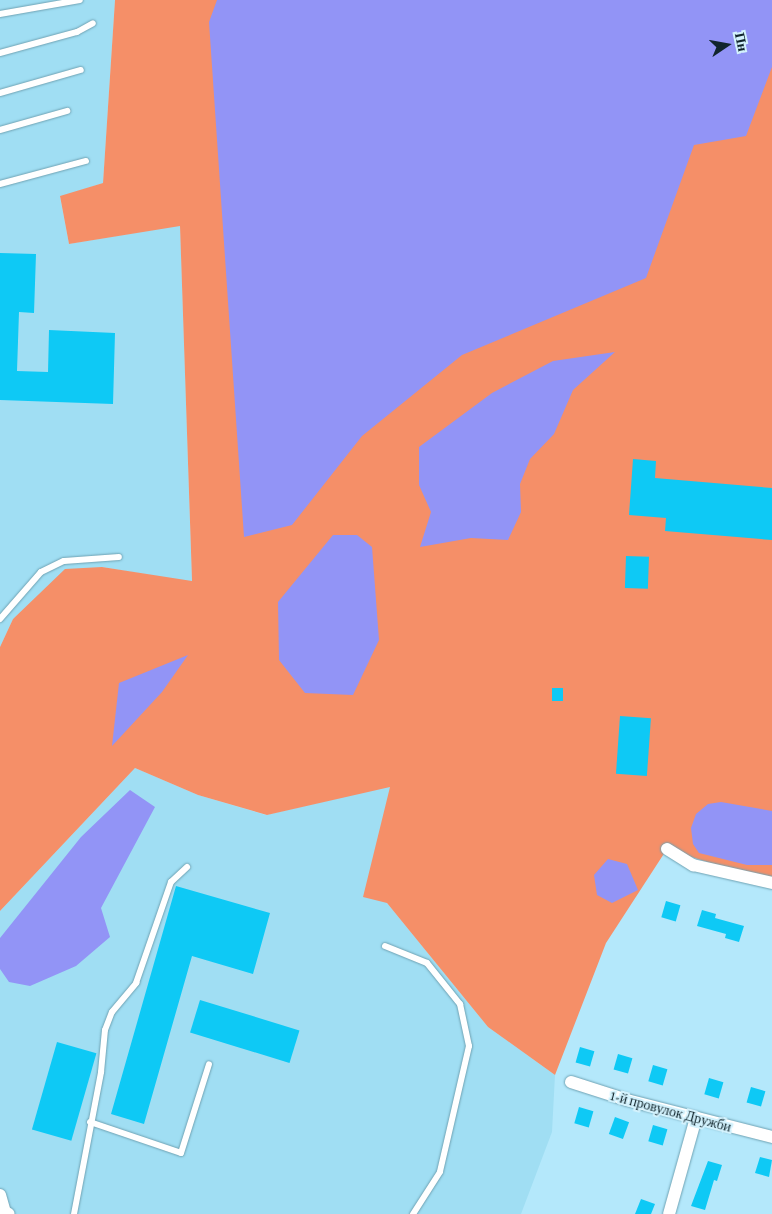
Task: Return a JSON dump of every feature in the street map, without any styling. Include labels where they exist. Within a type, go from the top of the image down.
[{"type":"street","points":[[667,849],[693,865],[772,883]]},
{"type":"street","name":"1-й провулок Дружби","points":[[570,1082],[696,1118],[772,1137]]},
{"type":"street","points":[[669,1214],[696,1118]]},
{"type":"street","points":[[0,1196],[5,1212],[9,1214]]},
{"type":"lane","points":[[0,14],[80,0]]},
{"type":"lane","points":[[0,53],[77,32],[93,23]]},
{"type":"lane","points":[[0,93],[81,70]]},
{"type":"lane","points":[[0,130],[67,111]]},
{"type":"lane","points":[[0,184],[86,160]]},
{"type":"lane","points":[[0,619],[41,572],[64,561],[119,557]]},
{"type":"lane","points":[[74,1214],[101,1072],[104,1030],[112,1012],[136,984],[171,882],[187,866]]},
{"type":"lane","points":[[385,946],[427,964],[460,1004],[469,1046],[440,1172],[413,1214]]},
{"type":"lane","points":[[90,1122],[181,1153],[209,1064]]},
{"type":"shaded area","points":[[0,0],[115,0],[103,183],[60,197],[69,244],[180,225],[192,582],[102,567],[13,619],[0,647]]},
{"type":"shaded area","points":[[115,0],[772,0],[772,883],[667,849],[606,943],[555,1075],[488,1027],[387,903],[363,897],[390,787],[267,815],[198,795],[135,768],[0,911],[0,647],[13,619],[65,569],[102,567],[192,581],[180,226],[69,244],[60,196],[103,183]]},
{"type":"shaded area","points":[[135,768],[198,795],[266,815],[390,786],[387,903],[488,1027],[555,1075],[552,1132],[521,1214],[9,1214],[0,1195],[0,911]]},
{"type":"water","points":[[217,0],[772,0],[772,67],[746,136],[694,145],[646,278],[462,355],[362,436],[292,525],[244,537],[209,22]]},
{"type":"water","points":[[615,352],[573,390],[554,434],[530,459],[520,484],[521,512],[508,540],[471,538],[420,547],[431,512],[419,485],[419,447],[492,393],[553,361]]},
{"type":"water","points":[[333,535],[357,535],[372,547],[379,640],[353,695],[305,693],[279,660],[278,602]]},
{"type":"water","points":[[188,655],[162,692],[112,746],[119,683]]},
{"type":"water","points":[[130,790],[155,807],[101,908],[110,937],[76,966],[30,986],[9,982],[0,969],[0,938],[81,837]]},
{"type":"water","points":[[721,802],[772,811],[772,865],[747,865],[699,853],[693,844],[691,828],[696,814],[708,804]]},
{"type":"water","points":[[608,859],[627,864],[638,890],[612,903],[597,895],[594,875]]},
{"type":"building","points":[[0,253],[36,254],[34,313],[19,312],[17,371],[48,372],[49,330],[115,333],[113,404],[0,400]]},
{"type":"building","points":[[633,459],[656,461],[655,478],[772,488],[772,540],[665,531],[666,518],[629,515]]},
{"type":"building","points":[[626,556],[649,557],[648,589],[625,588]]},
{"type":"building","points":[[552,688],[563,688],[563,701],[552,701]]},
{"type":"building","points":[[620,716],[651,718],[647,776],[616,774]]},
{"type":"building","points":[[176,886],[270,913],[253,974],[192,956],[144,1124],[111,1114]]},
{"type":"building","points":[[666,901],[680,905],[676,921],[661,917]]},
{"type":"building","points":[[702,910],[716,914],[715,918],[744,926],[739,942],[725,938],[726,934],[697,926]]},
{"type":"building","points":[[200,1000],[299,1030],[290,1063],[190,1033]]},
{"type":"building","points":[[57,1042],[96,1053],[71,1141],[32,1129]]},
{"type":"building","points":[[580,1047],[594,1051],[590,1067],[576,1062]]},
{"type":"building","points":[[618,1054],[632,1058],[628,1074],[614,1069]]},
{"type":"building","points":[[653,1065],[667,1069],[663,1085],[648,1081]]},
{"type":"building","points":[[709,1078],[723,1082],[719,1098],[704,1094]]},
{"type":"building","points":[[751,1087],[765,1091],[761,1107],[747,1102]]},
{"type":"building","points":[[579,1107],[593,1111],[589,1127],[574,1123]]},
{"type":"building","points":[[615,1117],[629,1122],[623,1139],[609,1134]]},
{"type":"building","points":[[653,1125],[667,1129],[663,1145],[648,1141]]},
{"type":"building","points":[[760,1157],[772,1160],[769,1177],[755,1173]]},
{"type":"building","points":[[708,1161],[722,1165],[717,1181],[714,1180],[705,1210],[691,1206]]},
{"type":"building","points":[[641,1199],[655,1204],[651,1214],[635,1214]]}]
